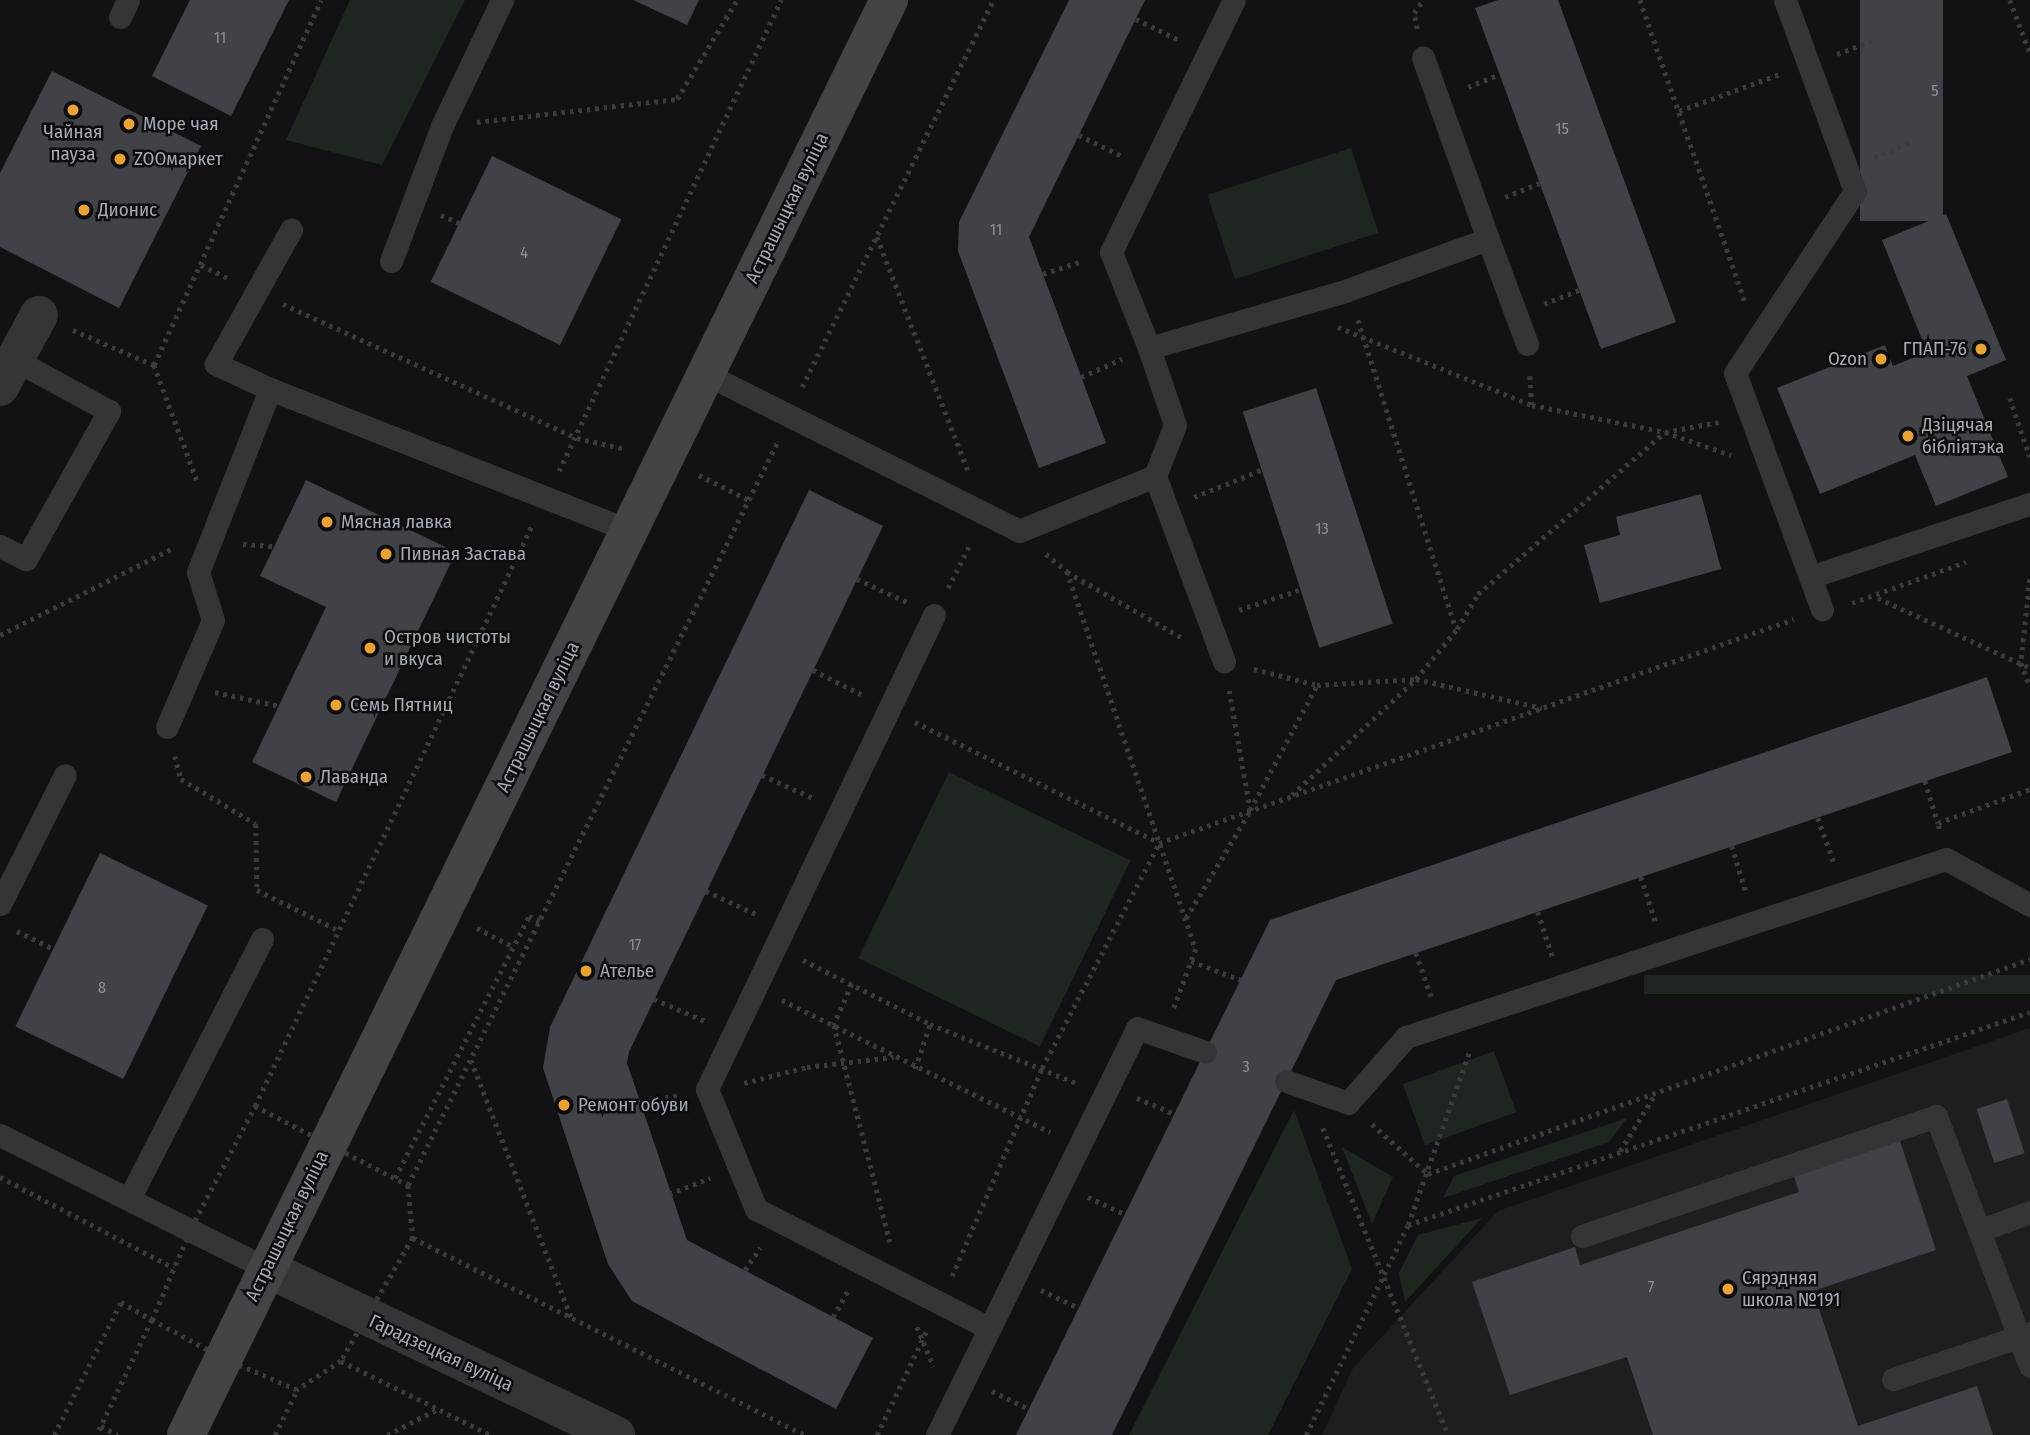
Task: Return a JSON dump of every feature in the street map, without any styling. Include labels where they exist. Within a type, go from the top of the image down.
[{"type":"main road","name":"Астрашыцкая вуліца","points":[[186,1435],[890,0]]},
{"type":"street","points":[[7,374],[39,315]]},
{"type":"street","name":"Гарадзецкая вуліца","points":[[266,1268],[616,1435]]},
{"type":"lane","points":[[391,261],[442,126],[502,0]]},
{"type":"lane","points":[[1224,662],[1155,476],[1175,425],[1149,348],[1111,252],[1234,0]]},
{"type":"lane","points":[[1784,0],[1855,191],[1735,373],[1813,576],[1822,609]]},
{"type":"lane","points":[[1423,57],[1527,344]]},
{"type":"lane","points":[[291,230],[216,364],[270,389],[630,531]]},
{"type":"lane","points":[[1149,348],[1345,291],[1488,239]]},
{"type":"lane","points":[[0,546],[26,559],[109,411],[7,374]]},
{"type":"lane","points":[[706,374],[1019,531],[1155,476]]},
{"type":"lane","points":[[167,726],[213,620],[198,572],[270,389]]},
{"type":"lane","points":[[1813,576],[2030,504]]},
{"type":"lane","points":[[934,615],[753,986],[707,1089],[756,1209],[901,1286],[989,1328]]},
{"type":"lane","points":[[0,904],[65,775]]},
{"type":"lane","points":[[1297,1085],[1348,1102],[1406,1037],[1946,859],[2030,905]]},
{"type":"lane","points":[[129,1199],[262,939]]},
{"type":"lane","points":[[937,1435],[1137,1028],[1205,1052]]},
{"type":"lane","points":[[1582,1236],[1936,1116],[1980,1230],[2025,1335],[2030,1366]]},
{"type":"lane","points":[[0,1135],[266,1268]]},
{"type":"lane","points":[[1980,1230],[2030,1212]]},
{"type":"lane","points":[[1893,1379],[2025,1335]]},
{"type":"path","points":[[0,635],[215,527],[154,366],[321,0]]},
{"type":"path","points":[[442,126],[677,99],[737,0]]},
{"type":"path","points":[[255,1106],[336,929],[545,497],[577,438],[781,0]]},
{"type":"path","points":[[408,1185],[751,501],[789,415],[993,0]]},
{"type":"path","points":[[1640,0],[1758,338]]},
{"type":"path","points":[[2010,0],[2030,53]]},
{"type":"path","points":[[1136,19],[1207,54]]},
{"type":"path","points":[[1678,111],[1808,64]]},
{"type":"path","points":[[1079,135],[1151,170]]},
{"type":"path","points":[[857,579],[934,615],[985,514],[877,236]]},
{"type":"path","points":[[1043,274],[1111,252]]},
{"type":"path","points":[[256,291],[577,438]]},
{"type":"path","points":[[1345,291],[1367,338],[1457,629]]},
{"type":"path","points":[[1289,307],[1532,405],[1665,432],[1772,469]]},
{"type":"path","points":[[39,315],[154,366]]},
{"type":"path","points":[[1081,377],[1149,348]]},
{"type":"path","points":[[2010,398],[2030,457]]},
{"type":"path","points":[[1290,797],[1416,678],[1457,629],[1478,594],[1665,432],[1751,416]]},
{"type":"path","points":[[1166,508],[1261,470]]},
{"type":"path","points":[[1019,531],[1067,571],[1224,662],[1317,685],[1416,678],[1542,708]]},
{"type":"path","points":[[877,1435],[939,1305],[1042,1068],[1159,843],[1822,609],[1877,597],[1979,557]]},
{"type":"path","points":[[1067,571],[1195,949],[1163,1037]]},
{"type":"path","points":[[2030,579],[2021,663],[2030,685]]},
{"type":"path","points":[[1209,621],[1301,589]]},
{"type":"path","points":[[1877,597],[2030,668]]},
{"type":"path","points":[[1224,662],[1250,811]]},
{"type":"path","points":[[813,670],[1159,843]]},
{"type":"path","points":[[185,685],[279,706]]},
{"type":"path","points":[[1186,919],[1250,811],[1317,685]]},
{"type":"path","points":[[167,726],[181,779],[256,824],[257,890],[336,929]]},
{"type":"path","points":[[762,775],[840,811]]},
{"type":"path","points":[[1924,782],[1938,823],[1946,859]]},
{"type":"path","points":[[1938,823],[2030,789]]},
{"type":"path","points":[[1818,818],[1844,893]]},
{"type":"path","points":[[1732,846],[1756,922]]},
{"type":"path","points":[[1641,877],[1666,952]]},
{"type":"path","points":[[706,891],[852,984],[930,1024],[1042,1068],[1175,1114]]},
{"type":"path","points":[[1538,912],[1563,986]]},
{"type":"path","points":[[395,1178],[529,916],[540,921]]},
{"type":"path","points":[[11,928],[54,949]]},
{"type":"path","points":[[1416,953],[1441,1026]]},
{"type":"path","points":[[1428,1174],[2030,959]]},
{"type":"path","points":[[1191,961],[1241,980]]},
{"type":"path","points":[[852,984],[834,1025],[901,1286],[922,1341],[952,1404]]},
{"type":"path","points":[[753,986],[1021,1121],[1080,1144]]},
{"type":"path","points":[[654,999],[732,1033]]},
{"type":"path","points":[[1408,1225],[2030,1012]]},
{"type":"path","points":[[1306,1435],[1408,1225],[1482,1013]]},
{"type":"path","points":[[915,1069],[930,1024]]},
{"type":"path","points":[[707,1089],[807,1067],[845,1066],[893,1057]]},
{"type":"path","points":[[471,1060],[572,1318]]},
{"type":"path","points":[[1297,1085],[1384,1276],[1448,1435]]},
{"type":"path","points":[[1619,1151],[1657,1092]]},
{"type":"path","points":[[1348,1102],[1428,1174]]},
{"type":"path","points":[[669,1195],[739,1167]]},
{"type":"path","points":[[0,1177],[174,1268]]},
{"type":"path","points":[[1060,1184],[1125,1214]]},
{"type":"path","points":[[413,1238],[805,1435]]},
{"type":"path","points":[[1014,1277],[1079,1308]]},
{"type":"path","points":[[54,1435],[121,1302],[152,1320],[97,1435]]},
{"type":"path","points":[[341,1361],[491,1435]]},
{"type":"path","points":[[965,1378],[1029,1409]]},
{"type":"path","points":[[275,1435],[297,1390]]},
{"type":"path","points":[[387,1435],[439,1409]]},
{"type":"path","points":[[101,1426],[118,1435]]},
{"type":"shaded area","points":[[350,0],[465,0],[382,165],[286,140]]},
{"type":"shaded area","points":[[1351,148],[1379,233],[1235,279],[1207,195]]},
{"type":"shaded area","points":[[949,772],[1131,861],[1040,1047],[858,958]]},
{"type":"shaded area","points":[[1644,975],[2030,975],[2030,994],[1644,994]]},
{"type":"shaded area","name":"Сярэдняя школа №191","points":[[2030,1028],[2030,1435],[1322,1435],[1353,1368],[1498,1211]]},
{"type":"shaded area","points":[[1494,1051],[1516,1112],[1425,1145],[1403,1084]]},
{"type":"shaded area","points":[[1294,1110],[1352,1269],[1268,1435],[1129,1435]]},
{"type":"shaded area","points":[[1627,1118],[1609,1142],[1443,1198],[1454,1176]]},
{"type":"shaded area","points":[[1342,1147],[1393,1177],[1372,1224]]},
{"type":"shaded area","points":[[1482,1218],[1405,1302],[1399,1273],[1418,1235]]},
{"type":"building","points":[[190,0],[289,0],[231,116],[152,76]]},
{"type":"building","points":[[633,0],[699,0],[687,25]]},
{"type":"building","points":[[1069,0],[1145,0],[1029,237],[1106,443],[1039,468],[958,251],[959,222]]},
{"type":"building","points":[[1498,0],[1558,0],[1676,322],[1601,349],[1475,8]]},
{"type":"building","points":[[1860,0],[1943,0],[1943,221],[1860,221]]},
{"type":"building","name":"Дионис","points":[[52,71],[201,146],[119,308],[0,247],[0,173]]},
{"type":"building","points":[[492,156],[621,219],[560,345],[431,282]]},
{"type":"building","points":[[1946,214],[2006,360],[1967,376],[2008,477],[1936,506],[1915,455],[1820,494],[1777,388],[1885,345],[1893,366],[1927,352],[1882,240]]},
{"type":"building","points":[[1316,388],[1393,624],[1319,648],[1243,412]]},
{"type":"building","points":[[306,480],[456,552],[336,802],[252,762],[326,607],[260,576]]},
{"type":"building","points":[[809,490],[883,526],[629,1052],[627,1063],[687,1240],[873,1338],[836,1409],[632,1301],[608,1264],[543,1068],[550,1027]]},
{"type":"building","points":[[1701,494],[1721,569],[1600,603],[1584,545],[1620,535],[1616,517]]},
{"type":"building","points":[[1987,677],[2012,752],[1336,980],[1112,1435],[1016,1435],[1270,920]]},
{"type":"building","points":[[100,853],[208,906],[123,1079],[15,1026]]},
{"type":"building","points":[[2007,1099],[2025,1153],[1994,1163],[1977,1109]]},
{"type":"building","points":[[1898,1135],[1936,1250],[1813,1291],[1858,1426],[1977,1386],[1993,1435],[1653,1435],[1627,1357],[1510,1395],[1472,1282],[1575,1247],[1580,1265],[1799,1192],[1792,1170]]},
{"type":"place","name":"Чайная пауза","points":[[73,110]]},
{"type":"place","name":"Море чая","points":[[129,124]]},
{"type":"place","name":"ZOOмаркет","points":[[120,159]]},
{"type":"place","name":"Дионис","points":[[84,210]]},
{"type":"place","name":"ГПАП-76","points":[[1981,349]]},
{"type":"place","name":"Ozon","points":[[1881,359]]},
{"type":"place","name":"Дзіцячая бібліятэка","points":[[1908,436]]},
{"type":"place","name":"Мясная лавка","points":[[327,522]]},
{"type":"place","name":"Пивная Застава","points":[[386,554]]},
{"type":"place","name":"Остров чистоты и вкуса","points":[[370,648]]},
{"type":"place","name":"Семь Пятниц","points":[[336,705]]},
{"type":"place","name":"Лаванда","points":[[306,777]]},
{"type":"place","name":"Ателье","points":[[586,971]]},
{"type":"place","name":"Ремонт обуви","points":[[564,1105]]},
{"type":"place","name":"Сярэдняя школа №191","points":[[1728,1289]]}]
